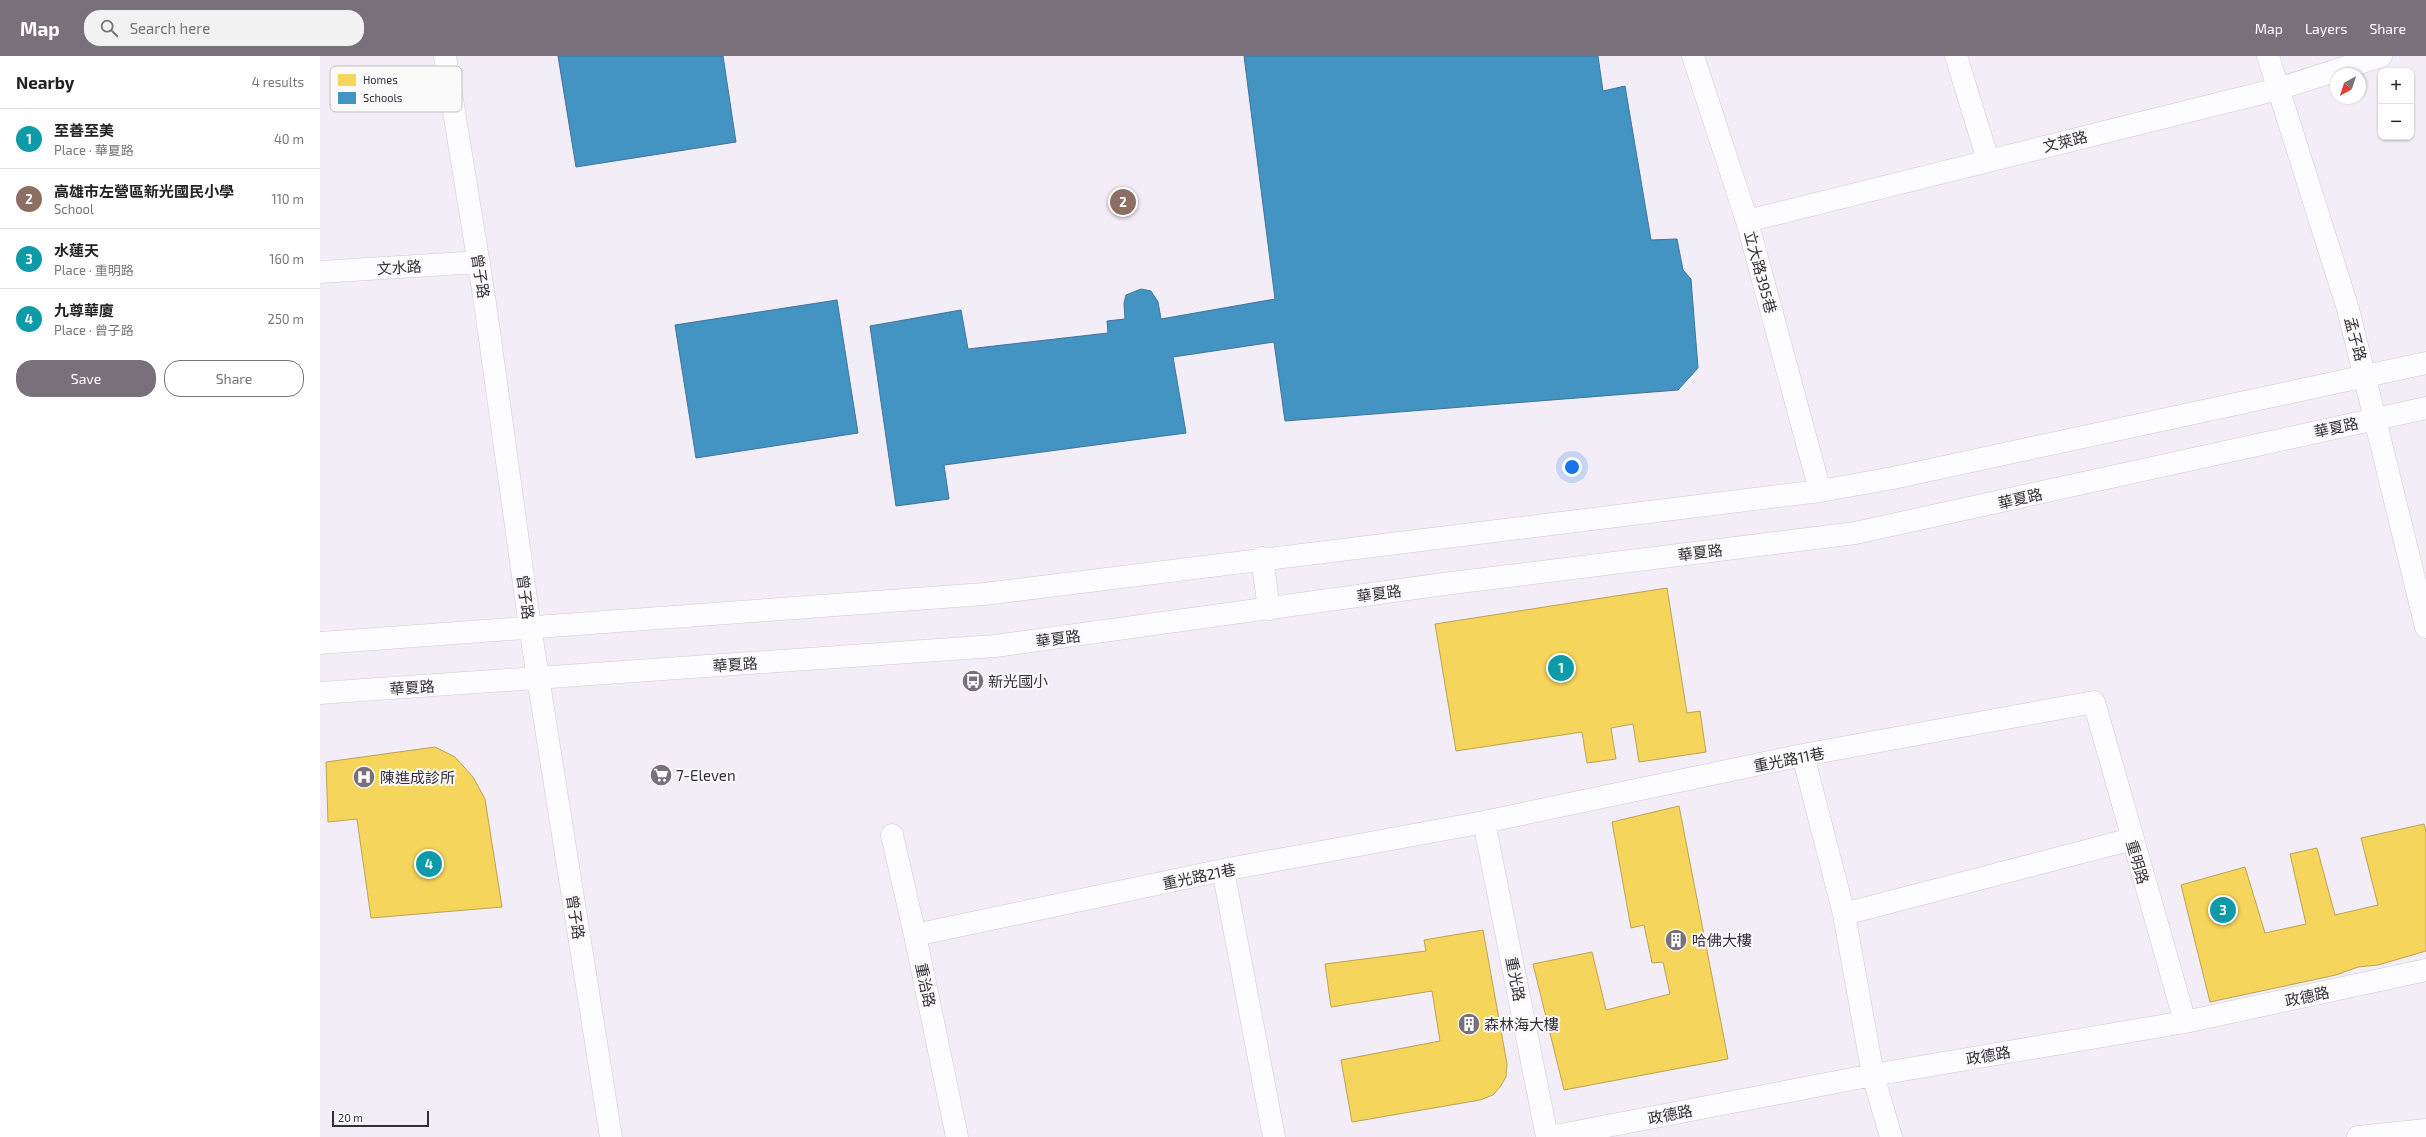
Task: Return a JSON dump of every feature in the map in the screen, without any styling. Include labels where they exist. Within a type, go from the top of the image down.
[{"type":"street","name":"曾子路","points":[[445,56],[447,66]]},
{"type":"street","name":"立大路395巷","points":[[1693,56],[1747,221],[1820,491]]},
{"type":"street","points":[[1956,56],[1988,160]]},
{"type":"street","name":"孟子路","points":[[2268,56],[2348,309],[2366,375],[2426,628]]},
{"type":"street","name":"文萊路","points":[[1747,221],[2278,89],[2381,56]]},
{"type":"street","name":"曾子路","points":[[454,112],[478,262],[530,627],[611,1137]]},
{"type":"street","name":"文水路","points":[[320,272],[478,262]]},
{"type":"street","points":[[320,643],[984,594],[1262,558],[1820,491],[1893,478],[2426,363]]},
{"type":"street","name":"華夏路","points":[[320,693],[995,646],[1855,533],[2426,408]]},
{"type":"street","points":[[1262,558],[1269,609]]},
{"type":"street","name":"重光路11巷","points":[[1484,822],[1804,755],[2094,702]]},
{"type":"street","name":"重明路","points":[[2094,702],[2185,1022]]},
{"type":"street","points":[[1804,755],[1844,914],[1873,1075],[1891,1137]]},
{"type":"street","name":"重光路21巷","points":[[915,935],[1223,870],[1484,822]]},
{"type":"street","name":"重光路","points":[[1484,822],[1548,1137]]},
{"type":"street","name":"重治路","points":[[892,834],[915,935],[957,1137]]},
{"type":"street","points":[[1844,914],[2132,839]]},
{"type":"street","points":[[1223,870],[1274,1137]]},
{"type":"street","name":"政德路","points":[[1548,1137],[1873,1075],[2185,1022],[2426,970]]},
{"type":"street","points":[[2358,1137],[2426,1130]]},
{"type":"building: Homes","points":[[1667,588],[1687,713],[1700,711],[1706,752],[1639,762],[1633,724],[1611,728],[1616,759],[1587,763],[1582,732],[1456,751],[1435,624]]},
{"type":"building: Homes","points":[[435,747],[455,757],[473,777],[485,799],[502,907],[371,918],[357,819],[328,822],[326,762]]},
{"type":"building: Homes","name":"哈佛大樓","points":[[1679,806],[1728,1059],[1564,1090],[1533,964],[1592,952],[1606,1010],[1670,994],[1663,962],[1652,963],[1644,925],[1631,928],[1612,822]]},
{"type":"building: Homes","points":[[2424,824],[2426,832],[2426,951],[2378,965],[2358,967],[2336,975],[2210,1002],[2181,885],[2245,867],[2265,933],[2306,924],[2290,854],[2317,848],[2335,915],[2378,905],[2361,838]]},
{"type":"building: Homes","name":"森林海大樓","points":[[1483,930],[1507,1064],[1506,1077],[1500,1087],[1493,1095],[1480,1100],[1352,1122],[1341,1060],[1440,1041],[1432,991],[1331,1007],[1325,964],[1426,951],[1424,940]]},
{"type":"building: Schools","points":[[558,56],[723,56],[736,142],[576,167]]},
{"type":"building: Schools","points":[[1244,56],[1598,56],[1603,91],[1625,86],[1651,240],[1677,239],[1683,270],[1691,279],[1698,368],[1678,390],[1285,421],[1274,342],[1173,357],[1186,433],[944,465],[949,499],[896,506],[870,326],[961,310],[968,349],[1108,333],[1107,321],[1125,319],[1124,303],[1126,295],[1141,289],[1151,291],[1158,302],[1161,319],[1275,299]]},
{"type":"building: Schools","points":[[837,300],[858,433],[696,458],[675,325]]},
{"type":"place","name":"高雄市左營區新光國民小學","points":[[1123,202]]},
{"type":"place","name":"至善至美","points":[[1561,668]]},
{"type":"place","name":"新光國小","points":[[973,681]]},
{"type":"place","name":"7-Eleven","points":[[661,775]]},
{"type":"place","name":"陳進成診所","points":[[364,777]]},
{"type":"place","name":"九尊華廈","points":[[429,864]]},
{"type":"place","name":"水蓮天","points":[[2223,910]]},
{"type":"place","name":"哈佛大樓","points":[[1676,940]]},
{"type":"place","name":"森林海大樓","points":[[1469,1024]]}]
